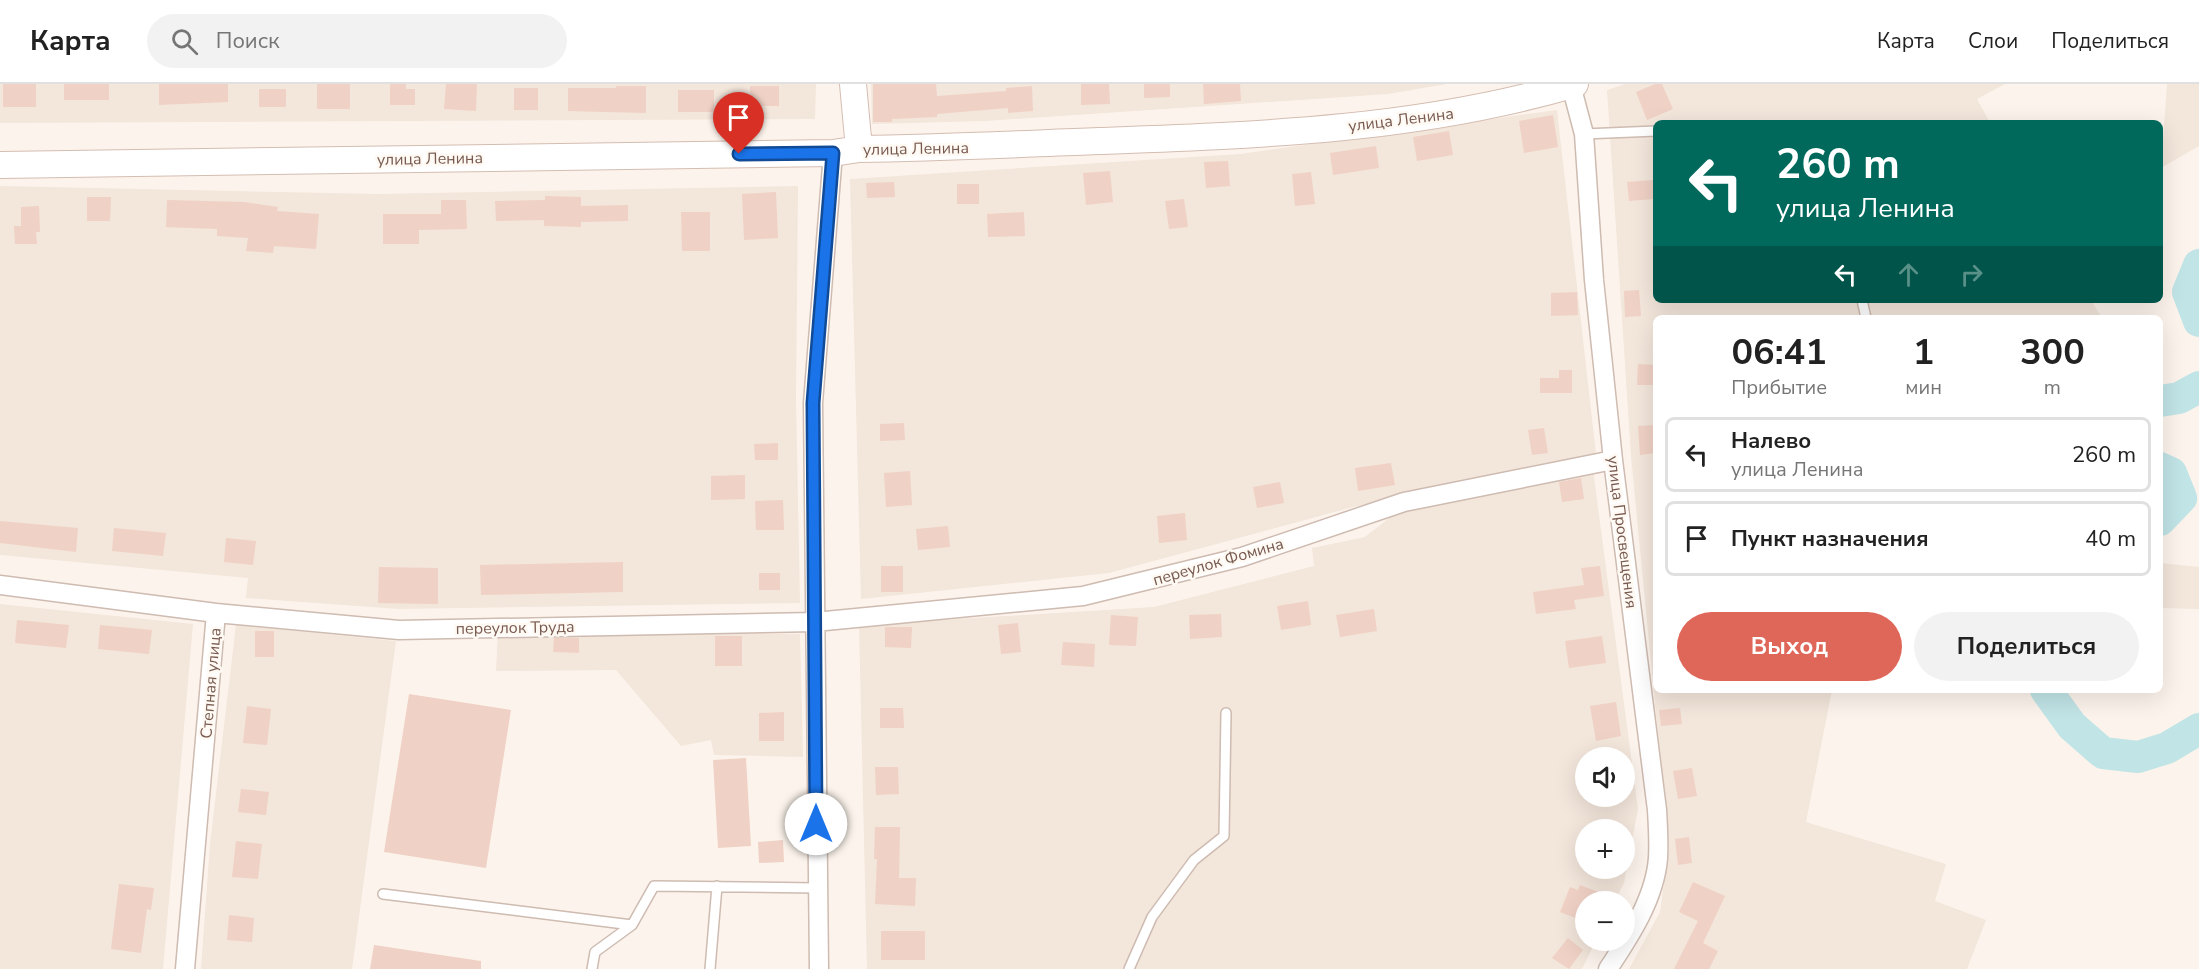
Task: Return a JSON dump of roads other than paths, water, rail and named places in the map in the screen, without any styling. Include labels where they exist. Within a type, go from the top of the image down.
[{"type":"street","points":[[853,84],[859,149]]},
{"type":"street","name":"улица Ленина","points":[[0,165],[833,153],[859,149],[1252,136],[1373,124],[1486,108],[1573,85]]},
{"type":"street","name":"улица Просвещения","points":[[1573,85],[1584,134],[1594,280],[1613,460],[1658,810],[1658,859],[1648,898],[1626,942],[1608,969]]},
{"type":"street","points":[[819,969],[813,403],[833,153]]},
{"type":"street","name":"переулок Фомина","points":[[815,622],[1083,596],[1242,557],[1404,502],[1613,460]]},
{"type":"street","name":"Степная улица","points":[[0,585],[216,613],[185,969]]},
{"type":"street","name":"переулок Труда","points":[[216,613],[399,630],[815,622]]},
{"type":"lane","points":[[1584,134],[1653,131]]},
{"type":"lane","points":[[1129,969],[1152,917],[1194,860],[1224,836],[1226,713]]},
{"type":"lane","points":[[592,969],[595,952],[632,925],[654,886],[817,888]]},
{"type":"lane","points":[[710,969],[717,886]]},
{"type":"lane","points":[[383,894],[632,925]]},
{"type":"waterway","points":[[2199,265],[2188,292],[2199,321]]},
{"type":"waterway","points":[[2163,401],[2179,398],[2199,387]]},
{"type":"waterway","points":[[2163,469],[2171,473],[2181,498],[2163,517]]},
{"type":"waterway","points":[[2048,693],[2072,726],[2103,753],[2138,757],[2167,748],[2199,729]]}]
